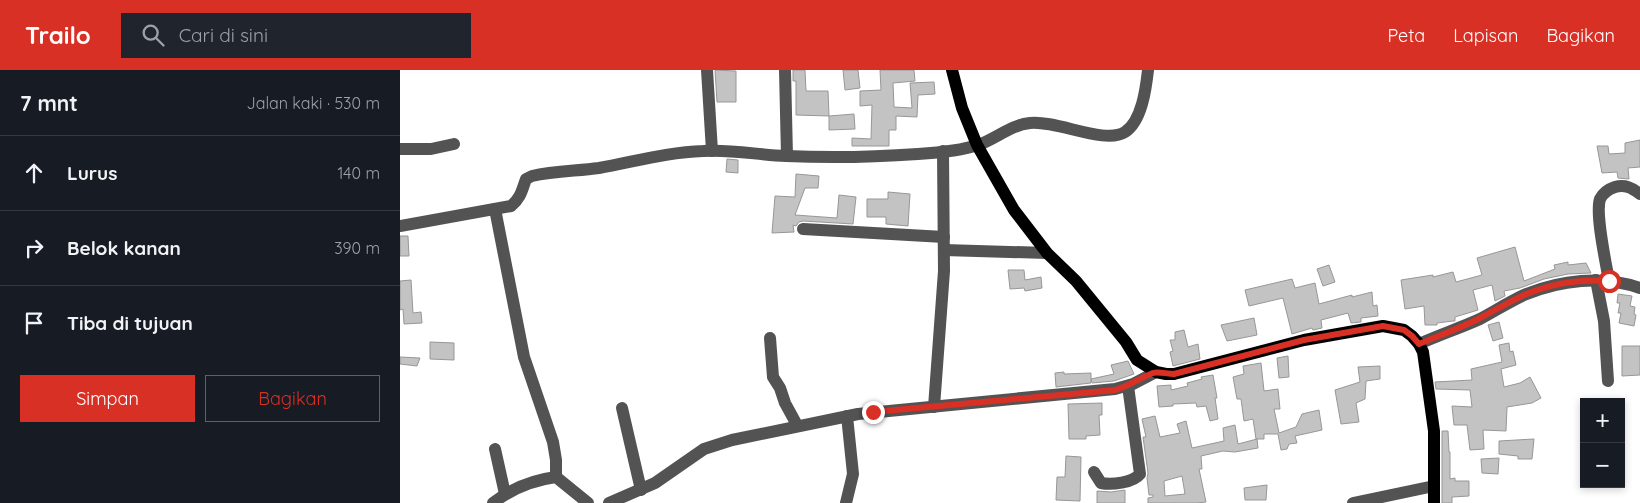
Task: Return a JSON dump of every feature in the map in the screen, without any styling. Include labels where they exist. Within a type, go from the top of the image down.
[{"type":"main road","points":[[952,70],[962,108],[977,145],[1014,210],[1047,252],[1076,281],[1126,342],[1137,360],[1156,372],[1174,374],[1304,340],[1383,326],[1404,330],[1412,336],[1423,352],[1434,431],[1434,503]]},
{"type":"street","points":[[707,70],[712,150]]},
{"type":"street","points":[[785,70],[787,156]]},
{"type":"street","points":[[400,226],[511,206],[522,193],[526,179],[532,176],[688,152],[712,150],[787,156],[919,154],[977,145],[1013,128],[1030,123],[1060,126],[1102,136],[1119,135],[1132,126],[1136,119],[1144,100],[1148,70]]},
{"type":"street","points":[[400,149],[431,149],[454,144]]},
{"type":"street","points":[[934,406],[944,272],[943,151]]},
{"type":"street","points":[[1608,382],[1602,280],[1600,199],[1606,191],[1622,186],[1631,188],[1640,194]]},
{"type":"street","points":[[495,209],[524,356],[553,442],[556,477]]},
{"type":"street","points":[[803,229],[944,244],[1047,252]]},
{"type":"street","points":[[1419,344],[1481,318],[1535,291],[1555,285],[1602,280],[1621,282],[1640,288]]},
{"type":"street","points":[[770,338],[773,377],[780,388],[784,404],[797,425]]},
{"type":"street","points":[[609,503],[664,478],[696,454],[711,446],[797,425],[847,416],[934,406],[1115,390],[1128,386],[1156,372]]},
{"type":"street","points":[[1094,472],[1100,483],[1107,484],[1127,481],[1138,477],[1140,474],[1128,386]]},
{"type":"street","points":[[622,408],[641,490]]},
{"type":"street","points":[[846,503],[853,474],[847,416]]},
{"type":"street","points":[[495,448],[505,494]]},
{"type":"street","points":[[493,503],[505,494],[534,482],[556,477]]},
{"type":"street","points":[[556,477],[588,503]]},
{"type":"street","points":[[1353,503],[1434,486]]},
{"type":"building","points":[[715,70],[736,71],[736,102],[717,102]]},
{"type":"building","points":[[793,70],[805,70],[806,91],[828,91],[829,116],[796,115],[796,81],[793,81]]},
{"type":"building","points":[[843,70],[858,70],[860,88],[845,90]]},
{"type":"building","points":[[880,70],[914,70],[915,81],[893,83],[894,107],[912,108],[910,83],[934,82],[935,94],[918,95],[917,117],[896,116],[896,130],[889,130],[889,146],[852,146],[852,138],[871,139],[872,105],[860,106],[860,91],[881,90]]},
{"type":"building","points":[[854,114],[855,129],[829,130],[829,116]]},
{"type":"building","points":[[1640,140],[1640,167],[1628,168],[1629,179],[1618,178],[1617,172],[1602,173],[1597,146],[1608,146],[1609,154],[1625,153],[1625,143]]},
{"type":"building","points":[[727,159],[738,160],[738,173],[726,172]]},
{"type":"building","points":[[796,174],[819,176],[818,188],[805,188],[795,215],[837,218],[839,195],[856,197],[853,224],[803,221],[799,222],[796,226],[793,225],[794,232],[772,233],[775,196],[795,197]]},
{"type":"building","points":[[888,192],[910,194],[908,226],[886,224],[886,217],[867,217],[867,199],[888,199]]},
{"type":"building","points":[[400,236],[408,236],[409,256],[400,256]]},
{"type":"building","points":[[1515,247],[1524,281],[1555,269],[1554,265],[1568,262],[1568,265],[1586,263],[1591,273],[1568,274],[1544,279],[1520,288],[1504,291],[1505,296],[1495,301],[1492,285],[1473,290],[1478,310],[1455,317],[1455,321],[1437,323],[1437,325],[1425,325],[1424,306],[1405,309],[1401,280],[1433,275],[1433,277],[1453,272],[1456,282],[1482,275],[1477,258]]},
{"type":"building","points":[[1329,265],[1335,282],[1323,286],[1317,269]]},
{"type":"building","points":[[1008,270],[1024,270],[1025,280],[1041,277],[1042,288],[1025,291],[1024,288],[1010,289]]},
{"type":"building","points":[[1292,279],[1295,288],[1315,283],[1319,304],[1372,292],[1373,306],[1377,305],[1378,316],[1361,318],[1361,322],[1351,323],[1348,313],[1321,320],[1322,328],[1313,330],[1312,328],[1292,334],[1283,298],[1249,306],[1245,290]]},
{"type":"building","points":[[411,280],[413,313],[421,312],[422,323],[404,324],[403,309],[400,310],[400,281]]},
{"type":"building","points":[[1618,294],[1632,296],[1630,306],[1635,307],[1634,314],[1636,315],[1634,326],[1619,323],[1621,313],[1618,313],[1620,303],[1617,303]]},
{"type":"building","points":[[1254,318],[1257,335],[1227,341],[1221,325]]},
{"type":"building","points":[[1499,322],[1503,338],[1493,341],[1488,325]]},
{"type":"building","points":[[1184,330],[1188,347],[1198,344],[1200,359],[1173,366],[1170,352],[1173,351],[1170,340],[1175,340],[1175,332]]},
{"type":"building","points":[[430,342],[454,343],[454,360],[430,359]]},
{"type":"building","points":[[1509,343],[1510,352],[1513,351],[1516,365],[1501,369],[1504,387],[1520,383],[1530,377],[1541,398],[1532,403],[1507,407],[1506,431],[1483,430],[1484,449],[1470,450],[1467,425],[1454,425],[1452,406],[1472,407],[1470,390],[1436,389],[1435,382],[1472,380],[1471,369],[1502,362],[1499,345]]},
{"type":"building","points":[[1622,346],[1640,346],[1640,375],[1622,376]]},
{"type":"building","points":[[1288,356],[1289,377],[1279,378],[1277,358]]},
{"type":"building","points":[[400,357],[420,358],[417,366],[400,364]]},
{"type":"building","points":[[1128,361],[1134,374],[1114,381],[1092,383],[1091,379],[1114,374],[1111,365]]},
{"type":"building","points":[[1261,363],[1264,391],[1278,389],[1280,409],[1274,409],[1279,433],[1296,427],[1302,414],[1319,410],[1322,430],[1295,436],[1297,443],[1289,444],[1287,449],[1281,450],[1278,434],[1264,434],[1264,439],[1256,439],[1253,419],[1244,421],[1241,399],[1237,399],[1233,377],[1244,374],[1243,366]]},
{"type":"building","points":[[1380,366],[1380,379],[1366,381],[1365,399],[1356,403],[1359,422],[1341,424],[1335,390],[1360,382],[1358,367]]},
{"type":"building","points":[[1064,372],[1064,374],[1091,373],[1091,383],[1056,387],[1055,373]]},
{"type":"building","points":[[1213,375],[1218,419],[1210,421],[1206,406],[1197,407],[1196,403],[1159,407],[1157,386],[1171,385],[1171,390],[1188,386],[1187,383],[1202,379],[1201,377]]},
{"type":"building","points":[[1102,403],[1102,415],[1099,415],[1100,435],[1086,436],[1086,439],[1069,439],[1068,404]]},
{"type":"building","points":[[1155,416],[1160,437],[1180,433],[1177,424],[1186,421],[1192,448],[1224,441],[1223,428],[1235,425],[1238,444],[1257,439],[1258,448],[1235,452],[1223,451],[1201,456],[1202,469],[1199,469],[1206,502],[1148,503],[1148,498],[1153,497],[1153,495],[1149,495],[1143,437],[1146,437],[1142,419]],"holes":[[[1182,476],[1185,494],[1165,496],[1164,481]]]},
{"type":"building","points":[[1442,431],[1448,431],[1450,479],[1455,478],[1455,481],[1469,481],[1469,496],[1452,497],[1452,503],[1442,503]]},
{"type":"building","points":[[1534,439],[1532,459],[1518,459],[1518,456],[1499,454],[1499,441]]},
{"type":"building","points":[[1066,456],[1081,457],[1080,501],[1056,500],[1057,477],[1065,477]]},
{"type":"building","points":[[1499,458],[1498,474],[1482,473],[1481,459]]},
{"type":"building","points":[[1267,485],[1266,500],[1245,500],[1244,488]]},
{"type":"building","points":[[1125,490],[1125,503],[1097,503],[1097,491]]},
{"type":"route","points":[[873,412],[1115,390],[1133,384],[1156,372],[1174,374],[1268,348],[1383,326],[1404,330],[1419,344],[1473,322],[1524,296],[1545,288],[1586,280],[1609,281]]}]
